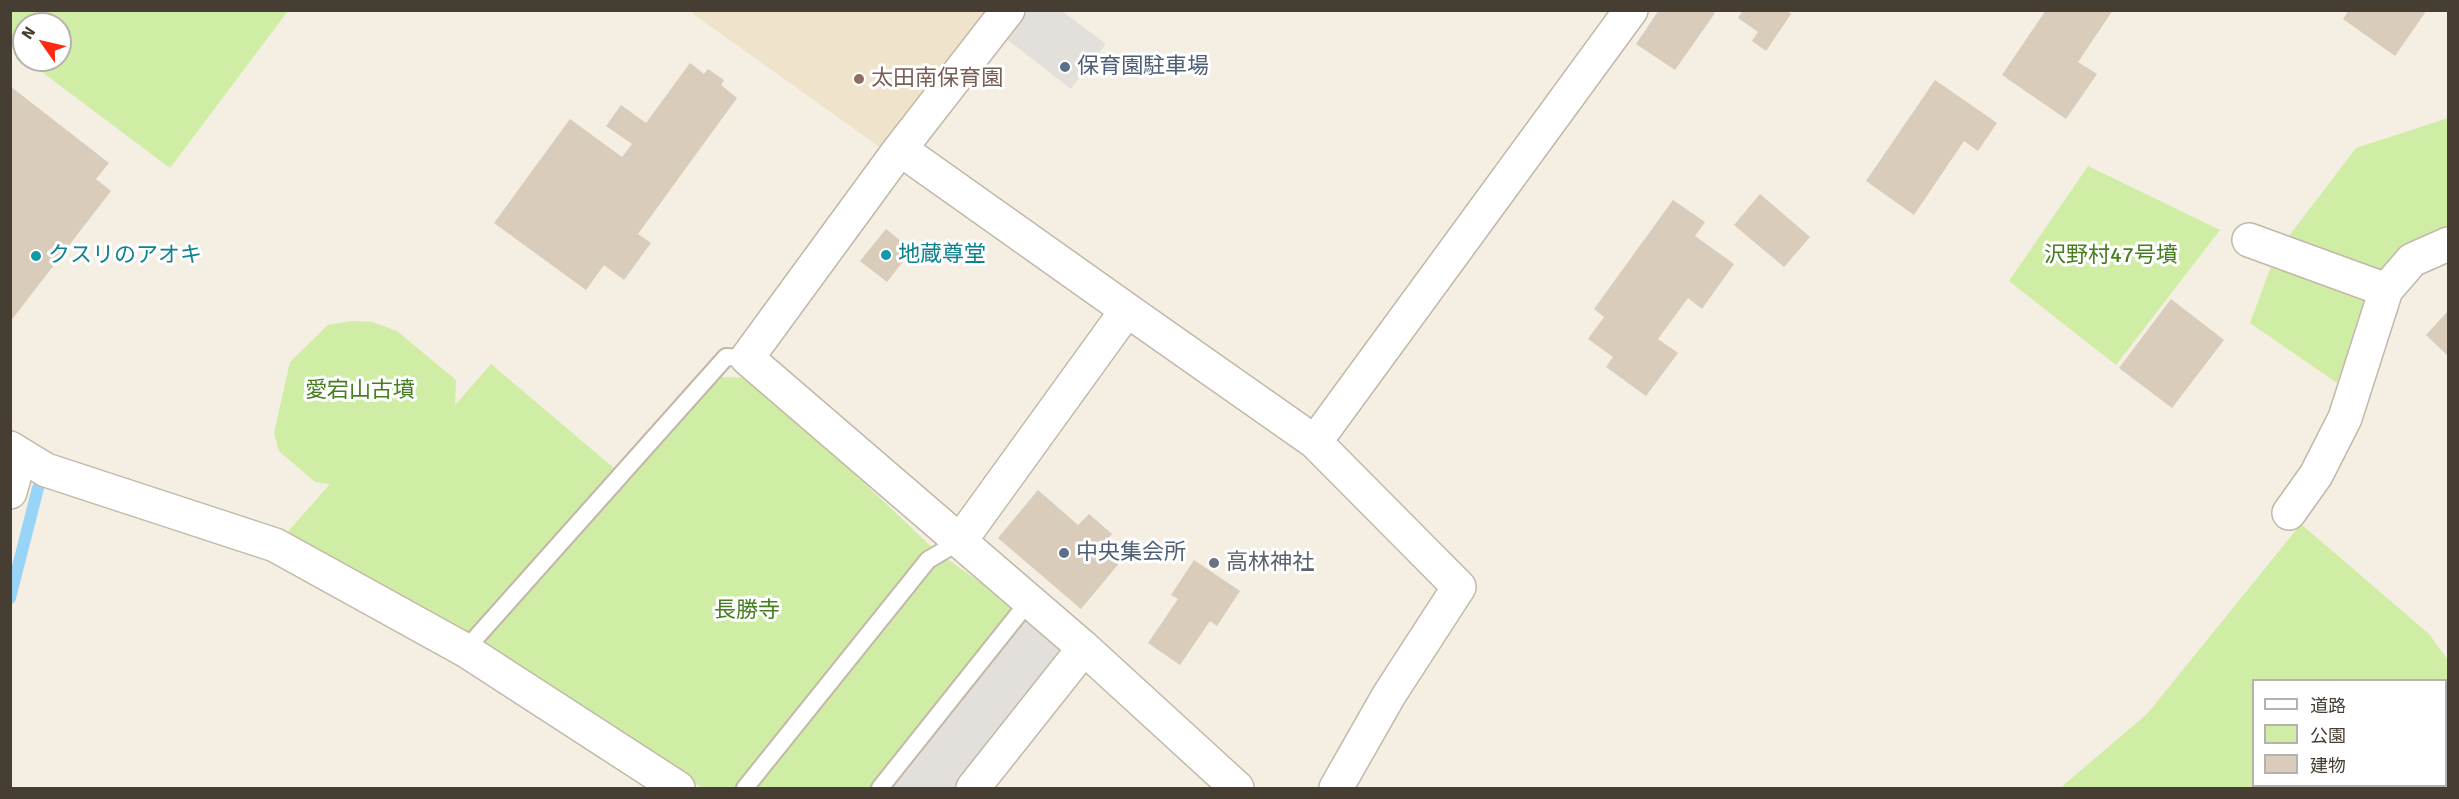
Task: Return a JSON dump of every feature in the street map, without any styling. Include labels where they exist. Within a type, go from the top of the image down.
[{"type":"street","points":[[1008,10],[900,149],[747,358],[1084,648],[1237,789]]},
{"type":"street","points":[[1315,442],[1631,10]]},
{"type":"street","points":[[900,149],[1315,442],[1459,587],[1389,695],[1336,789]]},
{"type":"street","points":[[2249,240],[2386,290]]},
{"type":"street","points":[[2289,513],[2316,474],[2345,418],[2386,290],[2412,260],[2448,244]]},
{"type":"street","points":[[960,541],[1127,310]]},
{"type":"street","points":[[10,492],[15,452],[46,470],[275,544],[465,651],[678,789]]},
{"type":"street","points":[[973,789],[1084,648]]},
{"type":"lane","points":[[465,651],[726,357],[747,358]]},
{"type":"lane","points":[[745,789],[928,560],[960,541]]},
{"type":"lane","points":[[880,789],[1029,601]]},
{"type":"shaded area","name":"太田南保育園","points":[[689,11],[986,11],[881,148]]},
{"type":"shaded area","name":"保育園駐車場","points":[[1024,11],[1062,11],[1106,44],[1071,89],[1004,37]]},
{"type":"shaded area","points":[[1014,606],[1066,648],[956,788],[869,788]]},
{"type":"green space","points":[[11,10],[288,11],[170,168],[42,72],[72,72],[72,12],[12,12],[11,48]]},
{"type":"green space","points":[[2448,118],[2448,233],[2370,290],[2337,383],[2250,323],[2276,253],[2356,148]]},
{"type":"green space","name":"沢野村47号墳","points":[[2088,166],[2220,230],[2116,365],[2009,281]]},
{"type":"green space","name":"長勝寺","points":[[351,321],[372,322],[397,331],[456,380],[455,405],[491,364],[628,480],[719,377],[753,378],[937,552],[1014,606],[869,788],[702,788],[492,653],[285,535],[330,484],[315,482],[279,451],[274,433],[290,362],[328,325]]},
{"type":"green space","points":[[2301,524],[2429,634],[2448,660],[2447,748],[2447,679],[2252,679],[2252,787],[2405,787],[2403,788],[2060,788],[2147,714]]},
{"type":"building","points":[[1659,10],[1711,10],[1715,13],[1675,70],[1636,44]]},
{"type":"building","points":[[1743,10],[1786,10],[1791,14],[1766,51],[1752,41],[1758,32],[1738,18]]},
{"type":"building","points":[[2046,10],[2113,10],[2078,62],[2097,74],[2066,119],[2002,75]]},
{"type":"building","points":[[2349,10],[2427,10],[2395,56],[2343,19]]},
{"type":"building","points":[[690,63],[704,74],[708,69],[724,80],[721,85],[737,98],[638,234],[651,243],[624,280],[604,265],[586,290],[494,223],[570,119],[622,157],[632,144],[606,126],[621,105],[646,123]]},
{"type":"building","points":[[1935,80],[1997,123],[1978,151],[1964,141],[1914,215],[1866,181]]},
{"type":"building","name":"クスリのアオキ","points":[[10,86],[109,163],[96,179],[111,191],[10,322]]},
{"type":"building","points":[[1760,194],[1810,237],[1784,267],[1734,225]]},
{"type":"building","points":[[1673,200],[1705,222],[1695,236],[1734,264],[1702,309],[1688,298],[1658,339],[1678,353],[1646,396],[1606,367],[1613,357],[1588,339],[1604,317],[1594,309]]},
{"type":"building","name":"地蔵尊堂","points":[[886,229],[912,250],[887,282],[860,261]]},
{"type":"building","points":[[2171,299],[2224,340],[2172,408],[2119,368]]},
{"type":"building","points":[[2448,311],[2448,356],[2426,335]]},
{"type":"building","name":"中央集会所","points":[[1038,490],[1078,525],[1089,514],[1112,534],[1103,545],[1121,561],[1081,609],[998,538]]},
{"type":"building","points":[[1194,560],[1240,591],[1217,626],[1210,621],[1180,665],[1148,643],[1178,599],[1171,595]]},
{"type":"waterway","points":[[10,598],[38,488]]},
{"type":"place","name":"保育園駐車場","points":[[1065,67]]},
{"type":"place","name":"太田南保育園","points":[[859,79]]},
{"type":"place","name":"地蔵尊堂","points":[[886,255]]},
{"type":"place","name":"クスリのアオキ","points":[[36,256]]},
{"type":"place","name":"中央集会所","points":[[1064,553]]},
{"type":"place","name":"高林神社","points":[[1214,563]]},
{"type":"park label","name":"愛宕山古墳","points":[[360,391]]}]
